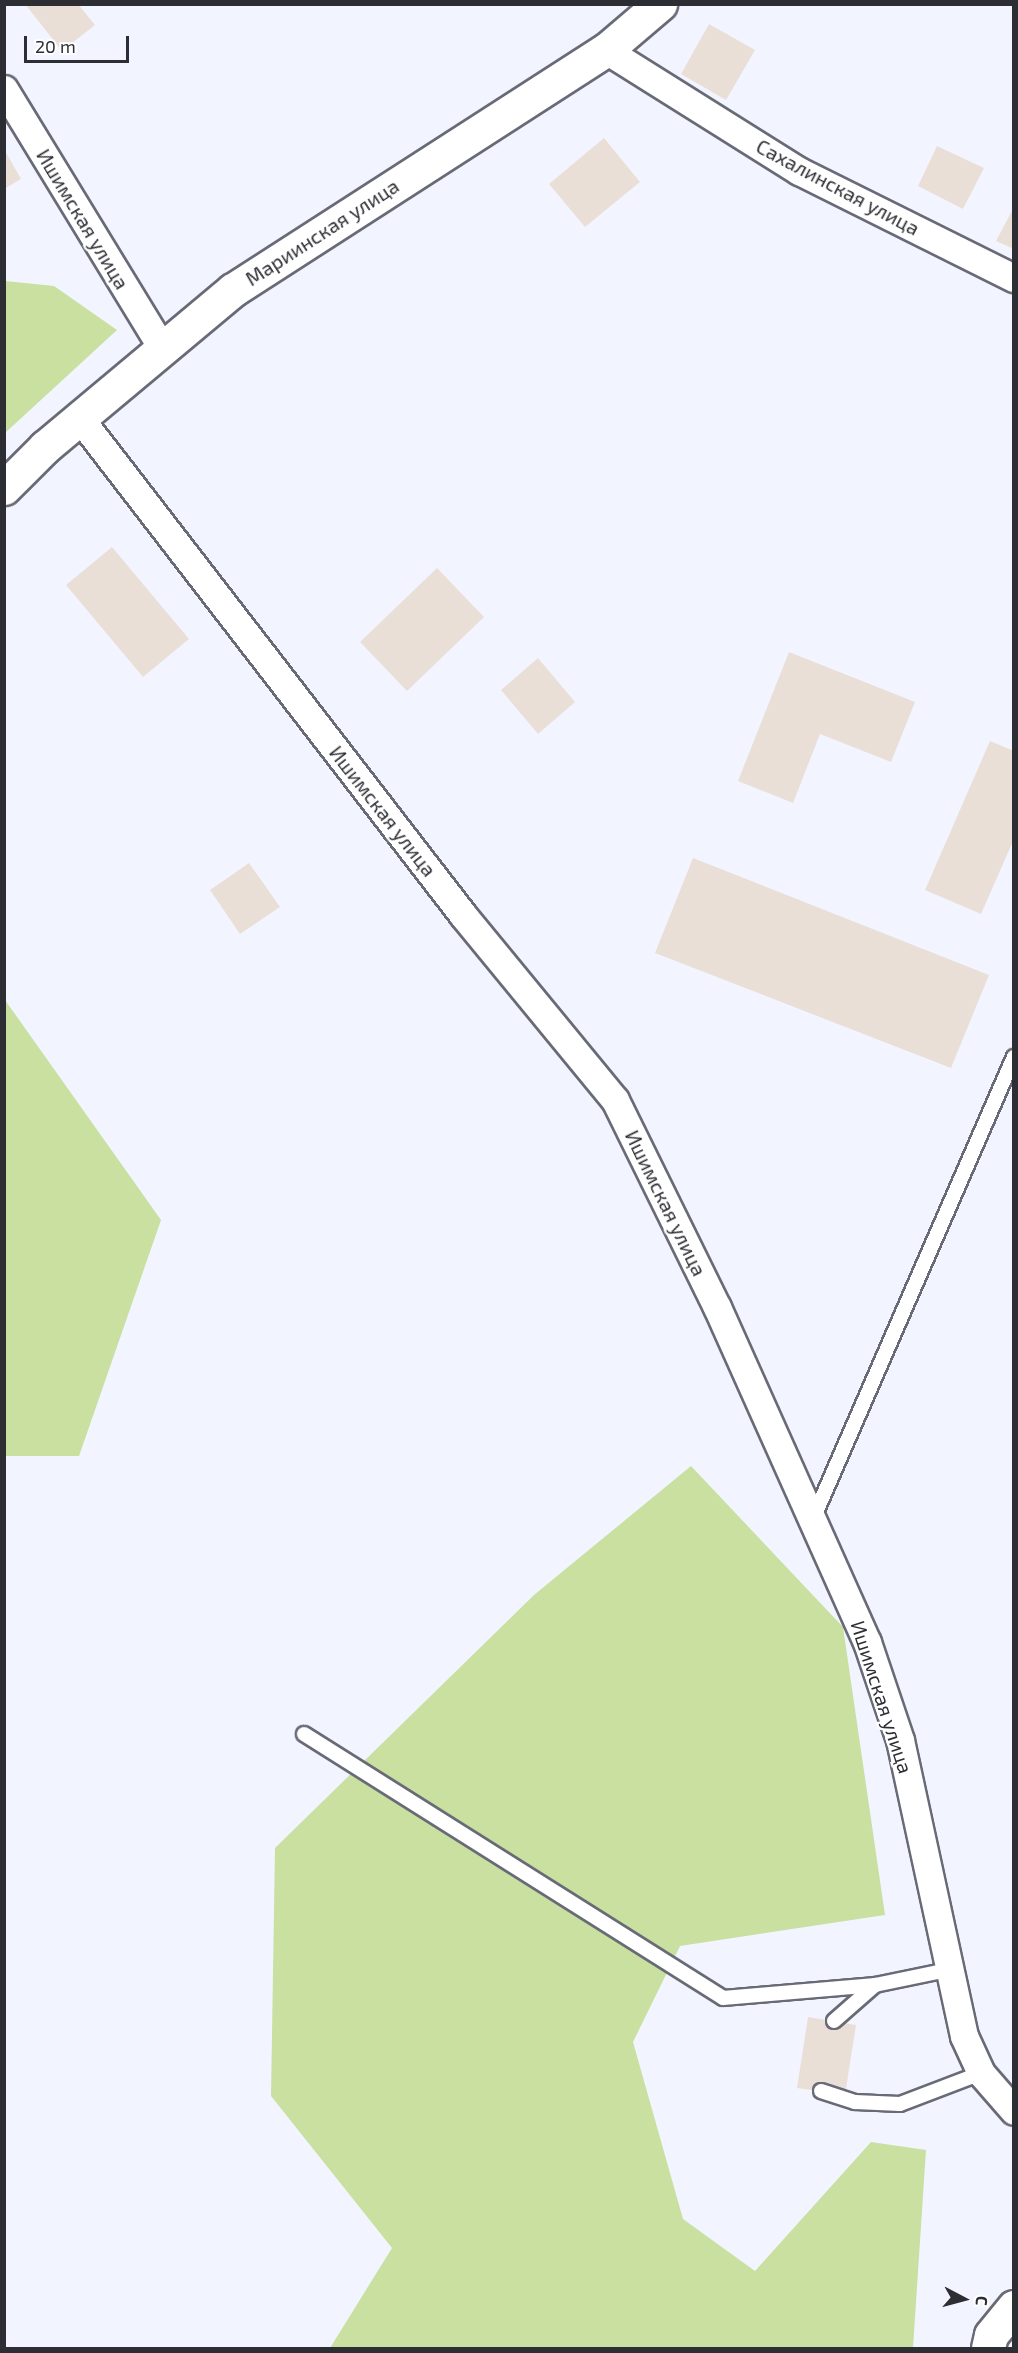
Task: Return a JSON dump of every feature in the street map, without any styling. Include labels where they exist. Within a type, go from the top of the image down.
[{"type":"main road","name":"Мариинская улица","points":[[4,488],[45,447],[81,420],[162,348],[233,290],[606,50],[660,4]]},
{"type":"main road","points":[[988,2349],[991,2335],[1014,2307]]},
{"type":"street","name":"Сахалинская улица","points":[[606,50],[799,171],[1014,278]]},
{"type":"street","name":"Ишимская улица","points":[[4,89],[162,348]]},
{"type":"street","name":"Ишимская улица","points":[[81,420],[463,915],[615,1100],[717,1307],[867,1642],[900,1740],[952,1969],[964,2036],[981,2073],[1014,2111]]},
{"type":"lane","points":[[812,1521],[1014,1057]]},
{"type":"lane","points":[[304,1734],[723,1998],[875,1985],[952,1969]]},
{"type":"lane","points":[[834,2021],[875,1985]]},
{"type":"lane","points":[[821,2091],[855,2102],[900,2104],[981,2073]]},
{"type":"green space","points":[[5,281],[54,286],[117,330],[5,433]]},
{"type":"green space","points":[[5,1000],[161,1220],[79,1456],[5,1456]]},
{"type":"green space","points":[[691,1466],[843,1627],[885,1915],[680,1946],[633,2042],[683,2219],[755,2271],[871,2142],[926,2150],[913,2348],[330,2348],[392,2248],[271,2096],[275,1848],[534,1595]]},
{"type":"building","points":[[25,4],[78,4],[95,25],[62,51]]},
{"type":"building","points":[[709,24],[755,50],[726,100],[681,74]]},
{"type":"building","points":[[604,138],[640,182],[585,227],[549,184]]},
{"type":"building","points":[[937,146],[984,168],[963,209],[918,186]]},
{"type":"building","points":[[4,149],[21,179],[4,189]]},
{"type":"building","points":[[1014,207],[1014,249],[996,241]]},
{"type":"building","points":[[112,547],[189,639],[143,677],[66,585]]},
{"type":"building","points":[[437,568],[484,617],[407,691],[360,642]]},
{"type":"building","points":[[789,652],[915,702],[891,762],[820,734],[793,803],[738,781]]},
{"type":"building","points":[[538,658],[575,702],[538,734],[501,690]]},
{"type":"building","points":[[990,741],[1014,751],[1014,839],[981,914],[925,890]]},
{"type":"building","points":[[693,858],[989,975],[951,1068],[655,953]]},
{"type":"building","points":[[249,863],[280,907],[240,934],[210,890]]},
{"type":"building","points":[[808,2017],[856,2025],[845,2095],[797,2088]]}]
